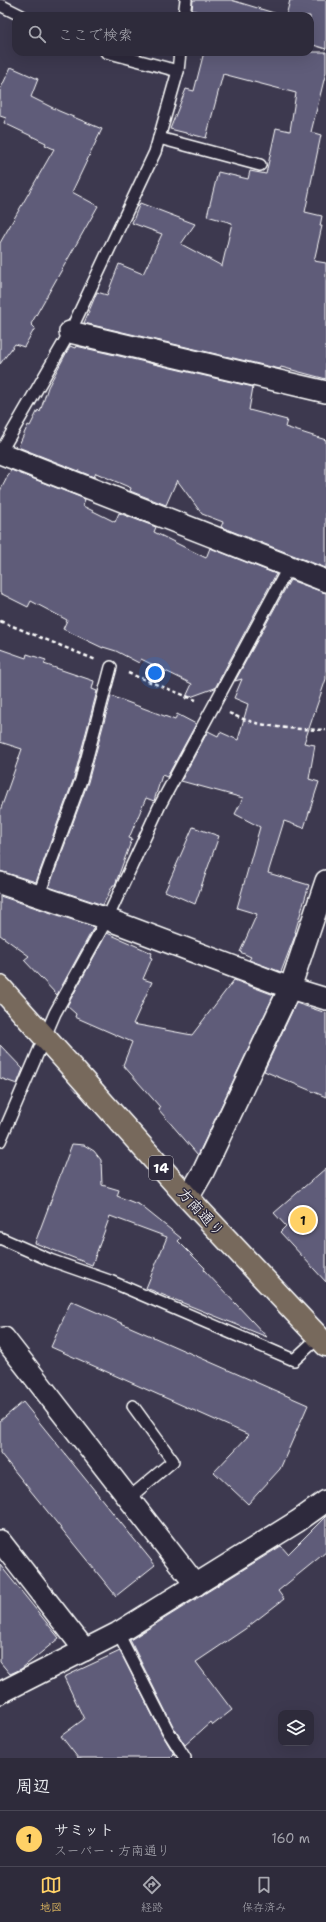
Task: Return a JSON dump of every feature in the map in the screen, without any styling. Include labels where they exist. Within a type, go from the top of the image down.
[{"type":"main road","name":"方南通り","points":[[0,987],[188,1198],[322,1341]]},
{"type":"street","points":[[70,332],[326,392]]},
{"type":"street","points":[[0,453],[326,581]]},
{"type":"street","points":[[188,1198],[202,1172],[290,988],[326,881]]},
{"type":"street","points":[[0,883],[107,919],[290,988],[326,999]]},
{"type":"street","points":[[4,1338],[196,1584]]},
{"type":"street","points":[[0,1693],[118,1634],[298,1521],[326,1500]]},
{"type":"street","points":[[0,1541],[85,1650]]},
{"type":"lane","points":[[184,12],[186,0]]},
{"type":"lane","points":[[0,5],[14,12]]},
{"type":"lane","points":[[121,56],[178,71]]},
{"type":"lane","points":[[0,453],[70,332],[155,152],[178,71],[180,56]]},
{"type":"lane","points":[[159,138],[260,165]]},
{"type":"lane","points":[[0,1141],[44,1036],[107,919],[159,807],[289,566]]},
{"type":"lane","points":[[38,897],[81,780],[111,667]]},
{"type":"lane","points":[[0,1238],[50,1260],[110,1281],[294,1360],[322,1341]]},
{"type":"lane","points":[[129,1498],[173,1461],[133,1406]]},
{"type":"lane","points":[[118,1634],[168,1731],[185,1758]]},
{"type":"path","points":[[245,721],[291,729],[326,730]]},
{"type":"building","points":[[193,0],[231,0],[271,12],[199,12],[192,10]]},
{"type":"building","points":[[290,0],[326,0],[326,49],[314,45],[314,12],[287,12]]},
{"type":"building","points":[[314,52],[326,52],[326,72],[311,132],[321,135],[305,212],[322,216],[320,226],[322,226],[314,261],[326,263],[326,379],[281,367],[280,369],[84,323],[97,292],[107,295],[119,264],[143,274],[162,234],[132,223],[140,203],[195,224],[181,244],[222,266],[232,223],[207,216],[218,172],[248,179],[250,171],[266,174],[276,128],[290,131],[296,93],[223,74],[206,138],[170,129],[186,89],[194,91],[203,56],[314,56]]},
{"type":"building","points":[[11,67],[38,79],[31,97],[59,111],[102,129],[72,192],[98,206],[31,324],[35,328],[24,347],[15,344],[0,364],[0,243],[54,149],[45,145],[46,143],[4,123],[6,118],[0,116],[0,90]]},
{"type":"building","points":[[70,346],[75,348],[76,346],[253,387],[249,410],[287,420],[285,427],[326,440],[326,568],[221,527],[223,522],[202,514],[177,480],[166,505],[130,491],[131,488],[96,473],[94,477],[18,447],[28,425],[30,426],[38,410],[40,412],[48,387]]},
{"type":"building","points":[[11,470],[85,499],[83,506],[115,522],[119,513],[156,527],[154,532],[206,558],[210,548],[276,574],[215,688],[185,699],[192,684],[141,659],[139,663],[116,651],[103,648],[63,629],[67,620],[31,601],[28,607],[0,593],[0,491]]},
{"type":"building","points":[[290,580],[326,593],[326,679],[304,743],[315,745],[309,779],[319,782],[304,828],[284,821],[268,873],[309,885],[295,932],[296,933],[281,972],[249,960],[251,957],[240,952],[257,914],[237,908],[260,827],[235,814],[243,798],[181,781],[208,731],[218,736],[220,732],[238,740],[248,704],[234,698],[242,679],[235,681]]},
{"type":"building","points":[[0,649],[26,658],[27,654],[46,660],[44,664],[94,681],[92,689],[97,691],[74,778],[36,882],[0,871],[0,811],[22,749],[0,742]]},
{"type":"building","points":[[111,696],[175,720],[177,714],[196,724],[167,777],[162,775],[154,801],[146,798],[129,838],[132,839],[115,885],[113,885],[103,905],[49,887],[88,782]]},
{"type":"building","points":[[193,827],[219,836],[195,904],[165,891]]},
{"type":"building","points":[[0,896],[94,927],[57,995],[24,960],[29,956],[0,935]]},
{"type":"building","points":[[107,933],[152,953],[150,957],[152,958],[143,979],[152,982],[133,1024],[192,1035],[234,980],[274,995],[198,1155],[159,1110],[160,1107],[123,1065],[132,1042],[75,1017],[76,1014],[67,1006]]},
{"type":"building","points":[[296,1003],[326,1013],[326,1097],[264,1071]]},
{"type":"building","points":[[0,1045],[23,1069],[17,1084],[0,1078]]},
{"type":"building","points":[[72,1144],[84,1145],[94,1151],[101,1160],[102,1185],[119,1190],[117,1196],[140,1205],[181,1238],[178,1241],[205,1268],[204,1270],[267,1337],[146,1288],[167,1237],[110,1216],[92,1265],[35,1243]]},
{"type":"building","points":[[326,1168],[326,1282],[280,1232],[286,1226],[274,1213]]},
{"type":"building","points":[[71,1301],[308,1405],[280,1469],[248,1504],[214,1472],[249,1435],[51,1347]]},
{"type":"building","points":[[23,1402],[155,1565],[116,1596],[0,1453],[0,1421]]},
{"type":"building","points":[[326,1516],[326,1552],[278,1591],[284,1599],[245,1629],[196,1662],[232,1710],[213,1725],[211,1722],[185,1745],[174,1728],[130,1640],[281,1546],[288,1554]]},
{"type":"building","points":[[0,1565],[59,1638],[21,1669],[10,1674],[0,1662]]},
{"type":"building","points":[[120,1651],[162,1734],[174,1754],[170,1758],[78,1758],[61,1736],[84,1719],[64,1677]]},
{"type":"place","name":"サミット","points":[[303,1220]]}]
